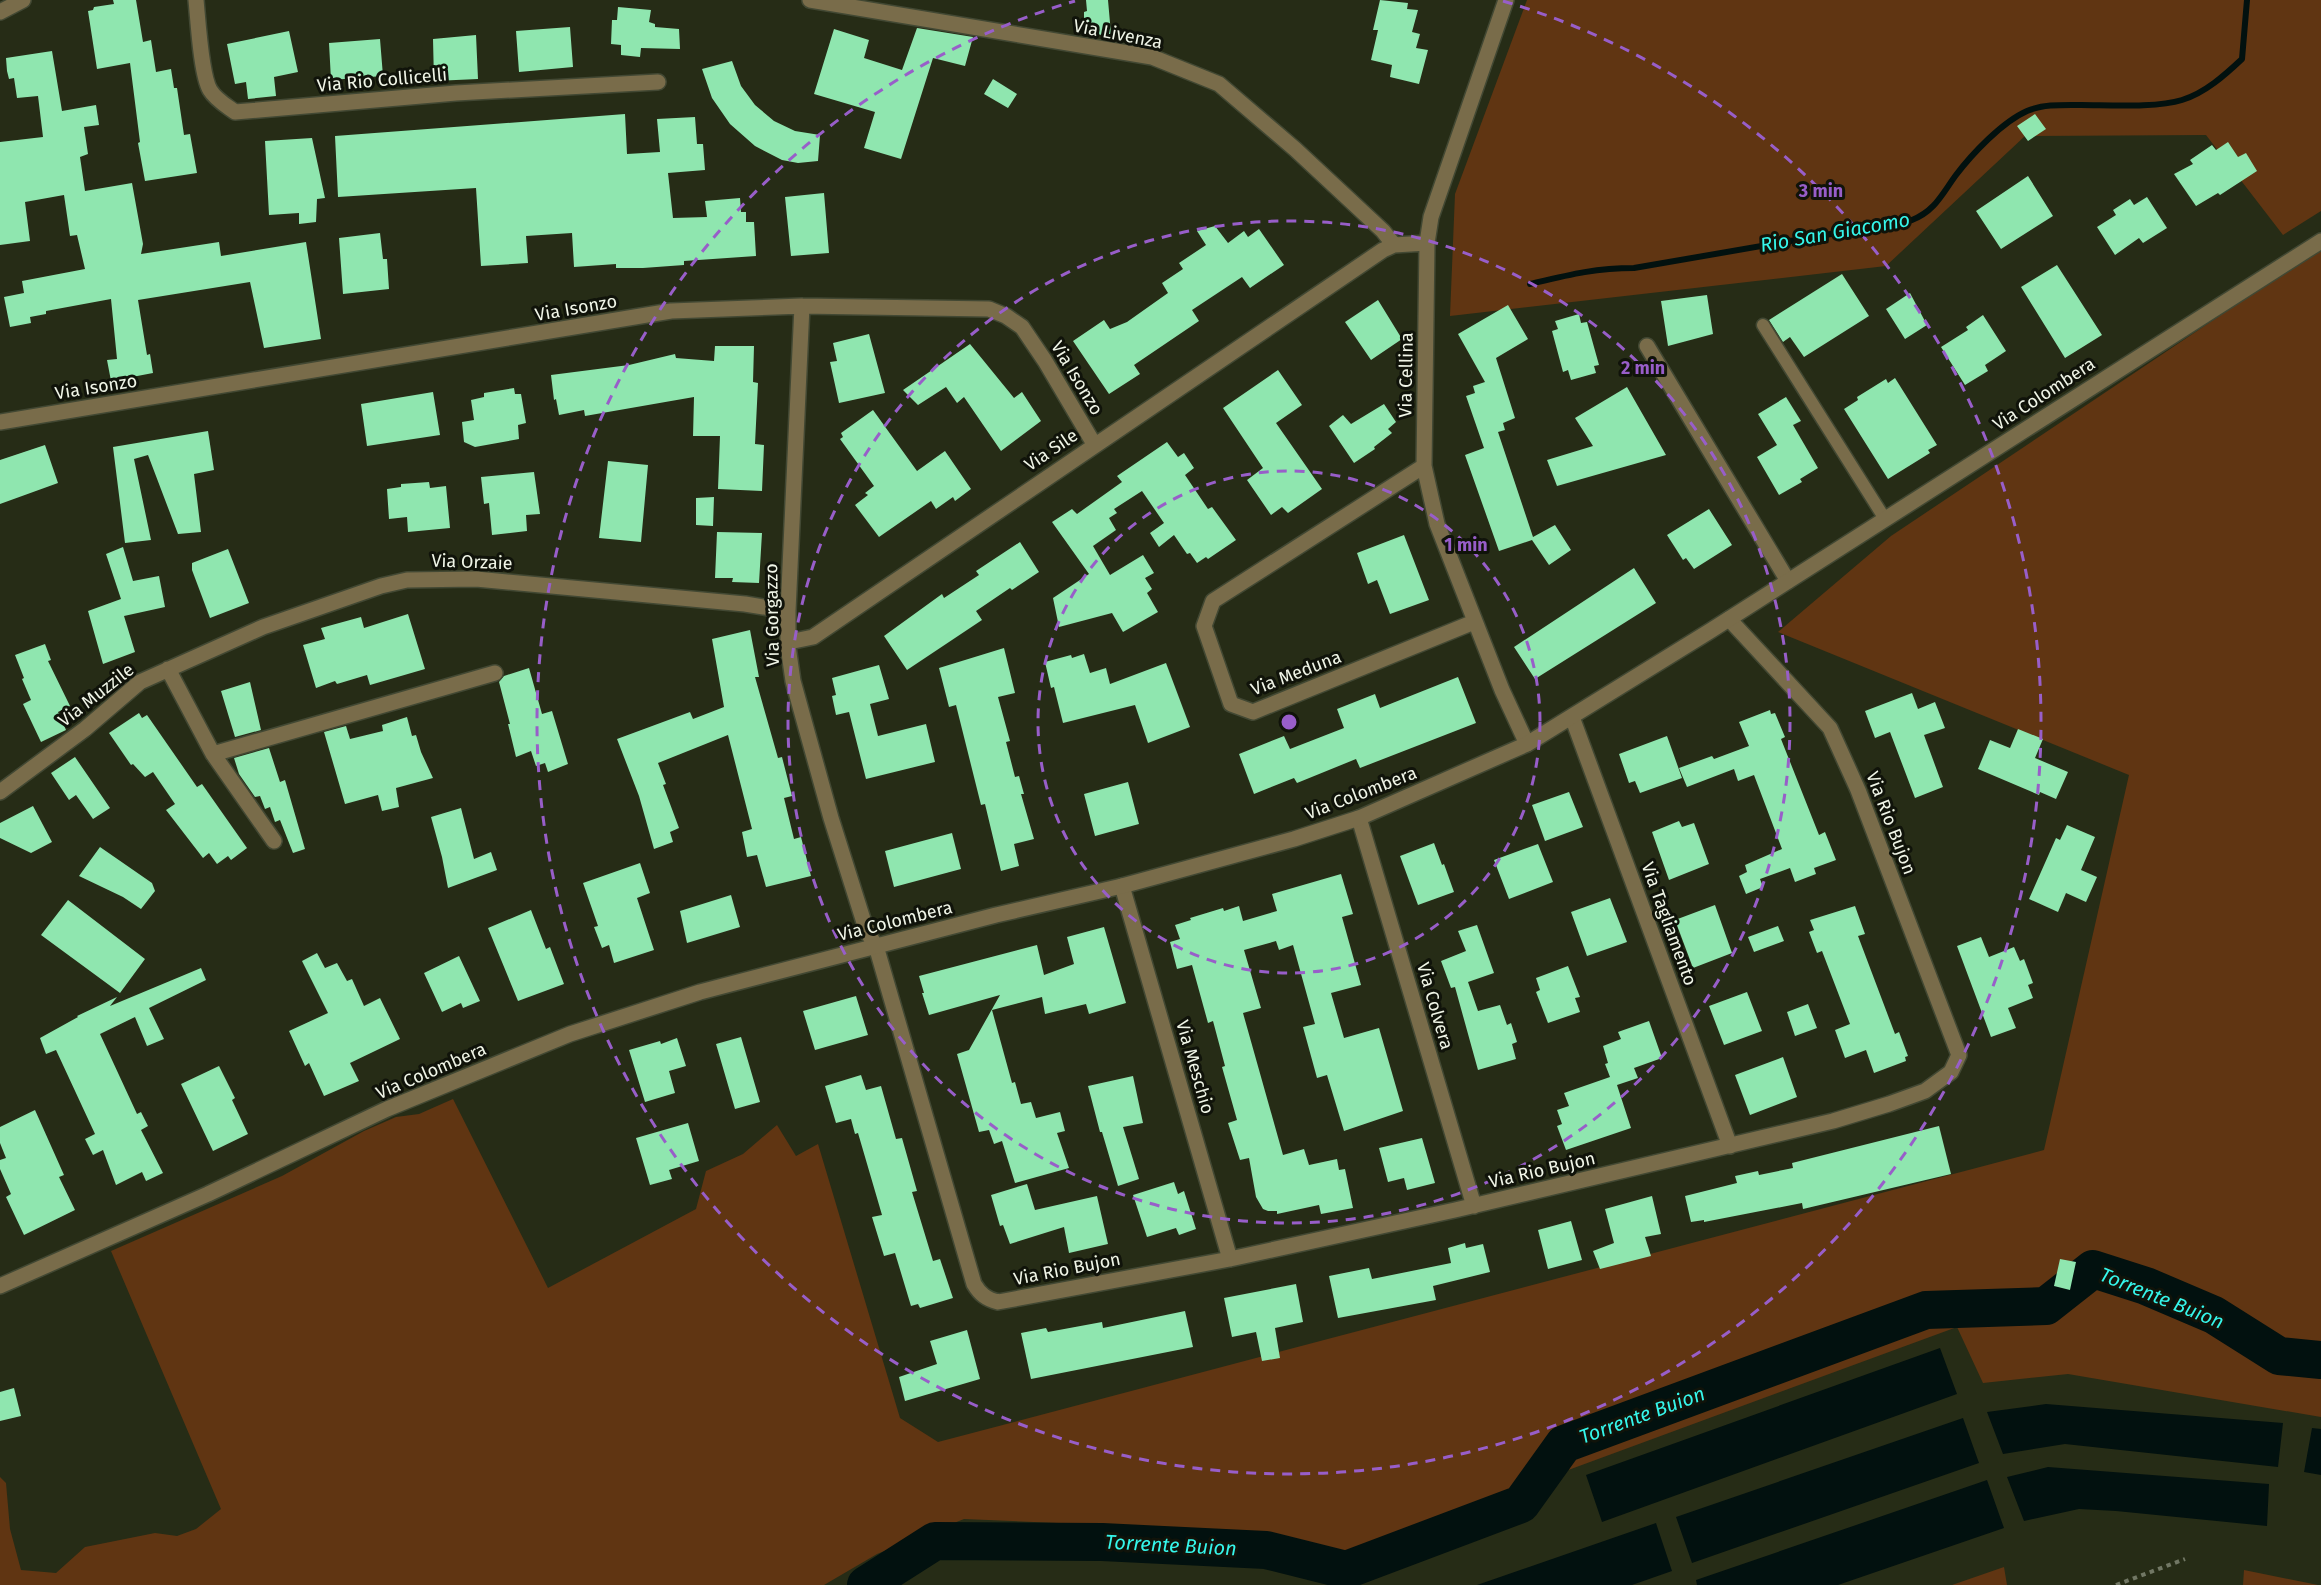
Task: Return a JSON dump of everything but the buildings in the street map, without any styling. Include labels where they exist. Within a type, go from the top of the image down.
[{"type":"street","points":[[0,12],[23,0]]},
{"type":"street","name":"Via Rio Collicelli","points":[[196,0],[202,56],[209,89],[235,112],[456,93],[658,82]]},
{"type":"street","name":"Via Livenza","points":[[810,0],[1152,57],[1219,84],[1295,149],[1383,231],[1394,245]]},
{"type":"street","name":"Via Cellina","points":[[1506,0],[1431,217],[1427,243],[1424,466],[1437,524],[1474,622],[1527,744]]},
{"type":"street","name":"Via Colombera","points":[[0,1286],[208,1194],[387,1109],[570,1034],[700,992],[996,915],[1122,886],[1294,839],[1359,818],[1527,744],[1730,619],[2321,241]]},
{"type":"street","points":[[1394,245],[1427,243]]},
{"type":"street","name":"Via Sile","points":[[789,642],[813,637],[1094,444],[1383,250],[1394,245]]},
{"type":"street","name":"Via Isonzo","points":[[0,422],[671,311],[802,306],[989,309],[1006,316],[1022,327],[1045,360],[1094,444]]},
{"type":"street","name":"Via Gorgazzo","points":[[802,306],[788,611],[793,681],[831,818],[867,932],[876,946]]},
{"type":"street","points":[[1647,346],[1788,581]]},
{"type":"street","name":"Via Meduna","points":[[1424,466],[1213,601],[1204,626],[1231,704],[1253,712],[1474,622]]},
{"type":"street","name":"Via Orzaie","points":[[168,669],[263,627],[381,586],[407,580],[476,579],[745,604],[788,611]]},
{"type":"street","name":"Via Rio Bujon","points":[[876,946],[974,1284],[980,1294],[998,1302],[1230,1259],[1474,1206],[1833,1121],[1924,1091],[1951,1072],[1959,1055],[1858,790],[1830,728],[1730,619]]},
{"type":"street","points":[[168,669],[213,754],[274,841]]},
{"type":"street","name":"Via Muzzile","points":[[0,792],[85,729],[140,682],[168,669]]},
{"type":"street","points":[[213,754],[495,673]]},
{"type":"street","name":"Via Tagliamento","points":[[1572,717],[1730,1146]]},
{"type":"street","name":"Via Colvera","points":[[1359,818],[1474,1206]]},
{"type":"street","name":"Via Meschio","points":[[1122,886],[1230,1259]]},
{"type":"lane","points":[[1763,325],[1885,519]]},
{"type":"path","points":[[2116,1585],[2186,1559]]},
{"type":"shaded area","points":[[1527,0],[2321,0],[2321,211],[2283,235],[2206,135],[2025,136],[1886,266],[1450,316],[1455,194]]},
{"type":"shaded area","points":[[2321,248],[2321,1417],[2068,1374],[1983,1383],[1957,1327],[1552,1476],[1529,1512],[1373,1577],[1105,1525],[964,1519],[877,1554],[824,1585],[0,1585],[0,1477],[6,1483],[10,1529],[21,1570],[56,1573],[85,1547],[155,1533],[177,1536],[196,1529],[221,1509],[111,1251],[282,1176],[364,1131],[396,1117],[419,1114],[453,1099],[548,1288],[696,1209],[706,1171],[743,1154],[777,1125],[796,1156],[818,1144],[900,1418],[938,1442],[2044,1150],[2129,775],[1778,632],[1891,536]]},
{"type":"shaded area","points":[[1940,1348],[1957,1394],[1602,1522],[1586,1475]]},
{"type":"shaded area","points":[[2046,1404],[2283,1423],[2278,1467],[2065,1444],[2003,1454],[1987,1412]]},
{"type":"shaded area","points":[[1963,1418],[1979,1463],[1692,1563],[1676,1517]]},
{"type":"shaded area","points":[[2312,1428],[2321,1429],[2321,1475],[2304,1472]]},
{"type":"shaded area","points":[[2048,1467],[2269,1484],[2267,1526],[2079,1509],[2024,1521],[2007,1477]]},
{"type":"shaded area","points":[[1987,1480],[2004,1528],[1838,1585],[1697,1585],[1696,1580]]},
{"type":"shaded area","points":[[1656,1523],[1672,1571],[1632,1585],[1477,1585]]},
{"type":"shaded area","points":[[2004,1567],[2007,1585],[1952,1585]]},
{"type":"shaded area","points":[[2244,1570],[2318,1585],[2243,1585]]},
{"type":"waterway","name":"Rio San Giacomo","points":[[1530,284],[1582,273],[1634,268],[1912,220],[1932,207],[1956,175],[1988,139],[2027,111],[2054,105],[2132,106],[2172,103],[2207,88],[2242,59],[2247,0]]},
{"type":"waterway","name":"Torrente Buion","points":[[866,1585],[935,1541],[1102,1542],[1266,1550],[1346,1570],[1521,1504],[1564,1444],[1926,1310],[2046,1306],[2093,1269],[2146,1286],[2214,1315],[2279,1356],[2321,1360]]}]
